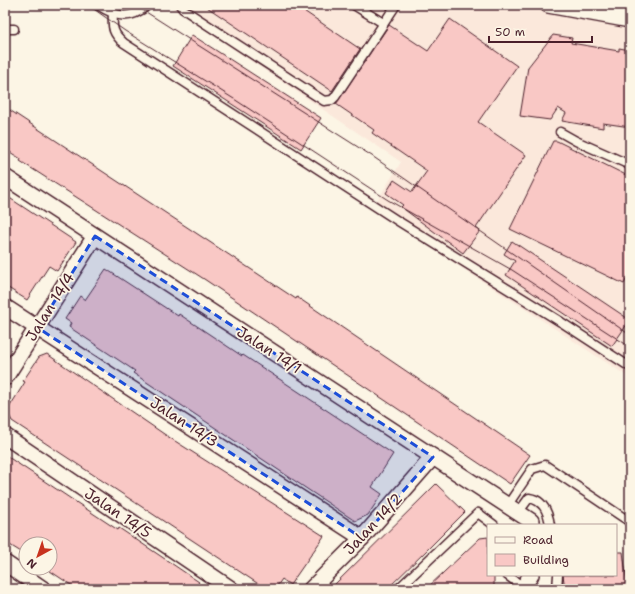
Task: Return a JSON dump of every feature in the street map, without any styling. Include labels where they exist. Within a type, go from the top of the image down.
[{"type":"street","points":[[550,5],[597,9],[630,20]]},
{"type":"street","name":"Jalan 14/1","points":[[5,177],[530,521],[531,524]]},
{"type":"street","name":"Jalan 14/4","points":[[5,378],[95,236]]},
{"type":"street","name":"Jalan 14/3","points":[[5,307],[362,538]]},
{"type":"street","name":"Jalan 14/5","points":[[5,436],[228,588]]},
{"type":"street","name":"Jalan 14/2","points":[[311,589],[362,538],[433,457]]},
{"type":"street","points":[[5,563],[43,589]]},
{"type":"lane","points":[[98,5],[113,14],[128,16],[140,12],[148,5]]},
{"type":"lane","points":[[180,5],[197,18],[324,101],[332,100],[335,97],[396,5]]},
{"type":"lane","points":[[354,5],[383,24]]},
{"type":"lane","points":[[113,14],[112,29],[116,36],[124,43],[398,221],[561,322],[630,367]]},
{"type":"lane","points":[[560,132],[576,141],[630,165]]},
{"type":"lane","points":[[513,510],[532,469],[544,465],[630,522]]},
{"type":"lane","points":[[513,510],[529,498],[536,499],[544,504],[550,524]]},
{"type":"lane","points":[[398,589],[478,513],[493,524]]},
{"type":"lane","points":[[509,576],[525,584]]},
{"type":"lane","points":[[557,589],[558,576]]},
{"type":"highlighted area","points":[[95,236],[433,457],[362,538],[38,328]]},
{"type":"shaded area","points":[[168,5],[630,5],[630,378],[372,209],[401,162]]},
{"type":"building","points":[[204,5],[295,5],[360,49],[332,91]]},
{"type":"building","points":[[450,19],[517,66],[478,122],[526,155],[476,228],[480,231],[463,253],[401,207],[403,205],[386,193],[394,180],[412,192],[427,171],[372,133],[374,130],[336,104],[389,25],[428,51]]},
{"type":"building","points":[[192,35],[321,118],[301,149],[173,66]]},
{"type":"building","points":[[553,35],[572,38],[571,43],[619,51],[619,48],[630,50],[630,127],[603,123],[603,128],[562,121],[566,113],[558,108],[550,120],[520,116],[528,67]]},
{"type":"building","points":[[5,107],[296,299],[297,297],[530,455],[510,484],[204,279],[20,161],[21,159],[5,149]]},
{"type":"building","points":[[553,141],[557,141],[630,177],[630,272],[624,284],[510,229]]},
{"type":"building","points":[[5,195],[76,242],[57,271],[49,266],[27,300],[5,286]]},
{"type":"building","points":[[512,241],[630,320],[612,346],[506,275],[515,261],[504,254]]},
{"type":"building","points":[[106,269],[178,316],[179,314],[242,356],[243,355],[393,454],[372,487],[382,494],[368,515],[355,521],[133,373],[135,371],[69,327],[71,323],[65,319],[80,296],[85,300]]},
{"type":"building","points":[[47,354],[164,434],[324,536],[290,585],[282,579],[275,589],[266,589],[12,421],[7,411],[25,382],[23,381],[39,357]]},
{"type":"building","points":[[5,455],[118,530],[119,528],[199,582],[194,589],[77,589],[58,576],[58,536],[18,536],[18,550],[5,542]]},
{"type":"building","points":[[436,484],[465,512],[425,552],[387,589],[330,589]]},
{"type":"building","points":[[487,537],[487,576],[494,576],[494,589],[426,589],[480,538]]},
{"type":"building","points":[[617,552],[623,552],[628,589],[565,589],[563,576],[617,576]]},
{"type":"tram line","points":[[88,5],[125,31],[234,99],[388,200],[512,270],[630,347]]},
{"type":"tram line","points":[[135,5],[372,156],[630,335]]}]
